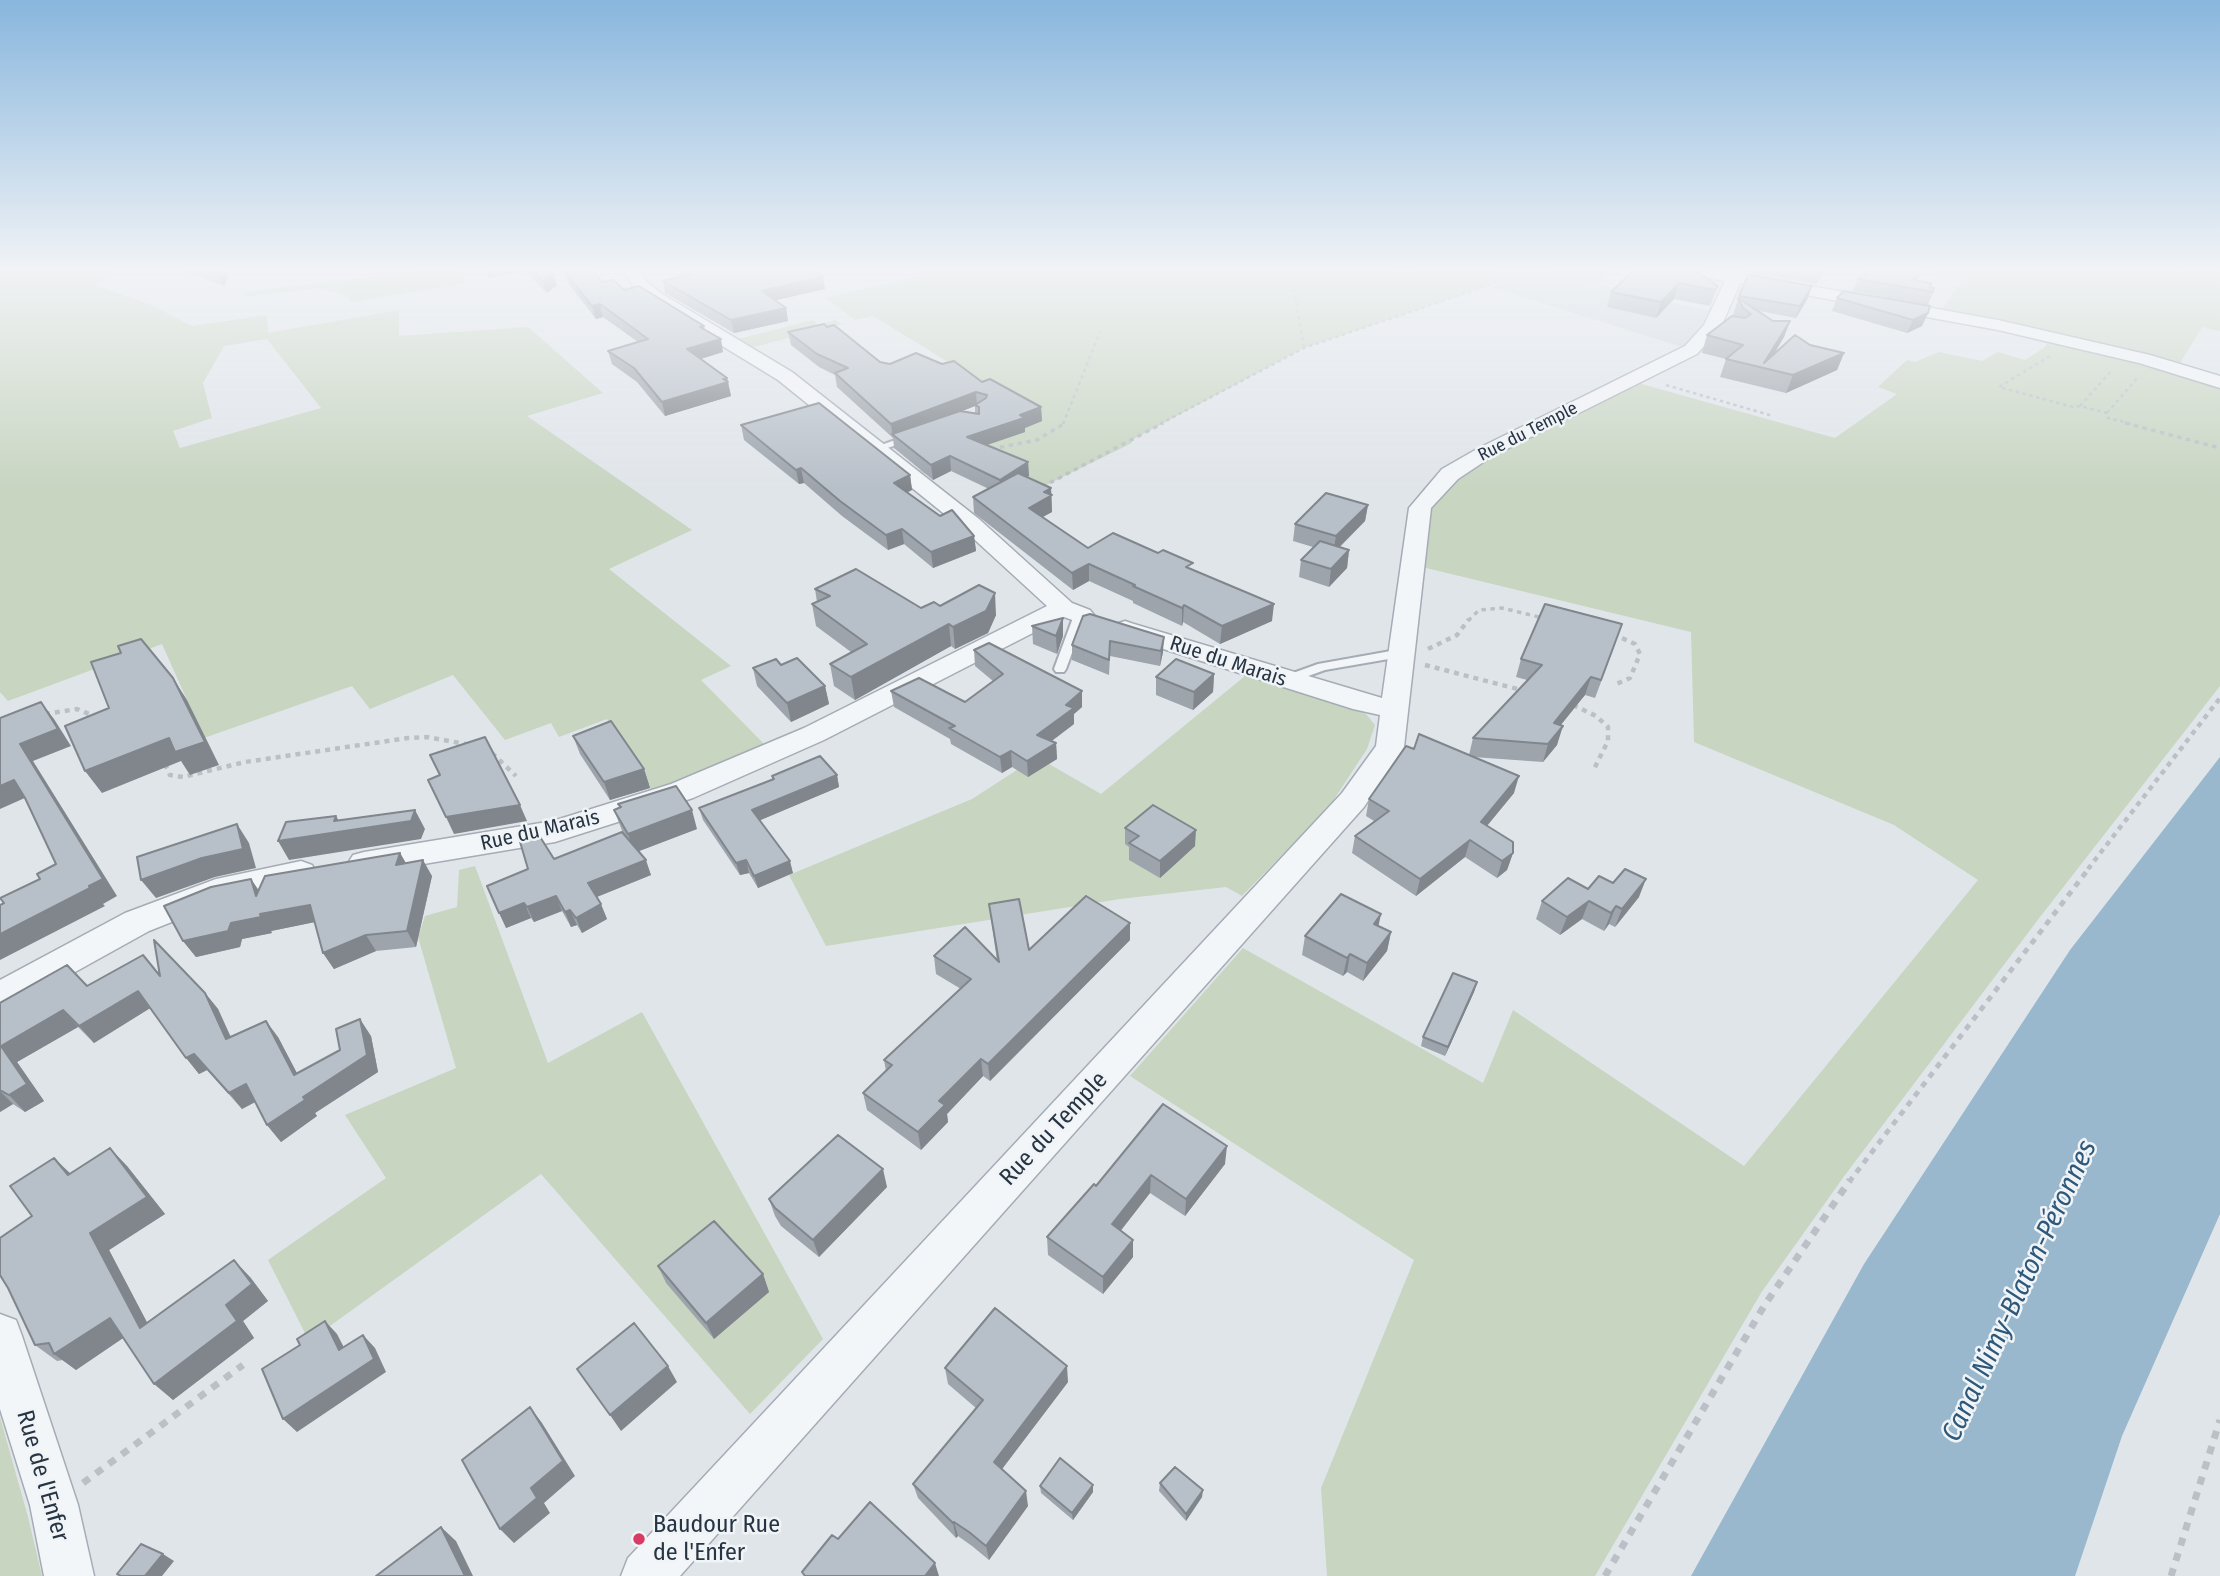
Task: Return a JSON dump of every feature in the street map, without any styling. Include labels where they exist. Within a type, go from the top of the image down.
[{"type":"street","name":"Rue du Marais","points":[[726,342],[772,366],[878,449],[1009,556],[1071,612],[1286,680],[1363,703],[1395,709]]},
{"type":"street","name":"Rue du Temple","points":[[646,1576],[1328,831],[1353,800],[1390,747],[1395,709],[1409,655],[1416,528],[1420,509],[1433,491],[1450,474],[1484,453],[1692,350],[1701,342]]},
{"type":"street","points":[[2069,342],[2144,359],[2220,382]]},
{"type":"street","name":"Rue du Marais","points":[[0,997],[137,922],[216,891],[293,874],[555,831],[682,791],[814,734],[1071,612]]},
{"type":"street","name":"Rue de l'Enfer","points":[[0,1336],[54,1505],[69,1576]]},
{"type":"lane","points":[[878,449],[923,433]]},
{"type":"lane","points":[[1060,669],[1071,612]]},
{"type":"lane","points":[[1286,680],[1322,667],[1409,655]]},
{"type":"path","points":[[984,450],[1037,440],[1064,424],[1096,342]]},
{"type":"path","points":[[1303,342],[1304,348]]},
{"type":"path","points":[[1043,487],[1304,348],[1323,342]]},
{"type":"path","points":[[2057,352],[1999,387],[2073,407],[2080,406],[2107,413]]},
{"type":"path","points":[[2080,406],[2112,370]]},
{"type":"path","points":[[2107,413],[2138,376]]},
{"type":"path","points":[[1638,377],[1773,416]]},
{"type":"path","points":[[2107,413],[2108,418],[2220,449]]},
{"type":"path","points":[[1409,655],[1449,641],[1479,610],[1502,608],[1552,620]]},
{"type":"path","points":[[1602,632],[1626,639],[1639,649],[1635,671],[1630,678],[1614,685]]},
{"type":"path","points":[[1409,655],[1526,691]]},
{"type":"path","points":[[1605,1576],[1765,1306],[1868,1154],[2220,698]]},
{"type":"path","points":[[1566,702],[1596,716],[1608,727],[1608,741],[1594,769]]},
{"type":"path","points":[[42,715],[77,709],[98,717]]},
{"type":"path","points":[[160,751],[170,775],[183,777],[245,762],[408,738],[427,737],[475,746]]},
{"type":"path","points":[[482,749],[490,751],[516,776]]},
{"type":"path","points":[[54,1505],[243,1365]]},
{"type":"path","points":[[2171,1576],[2220,1420]]},
{"type":"shaded area","points":[[1664,342],[1691,342],[1685,348]]},
{"type":"green space","points":[[0,342],[251,342],[224,346],[203,383],[212,418],[173,431],[180,448],[321,408],[269,342],[545,342],[603,393],[527,416],[692,530],[609,569],[731,666],[701,680],[768,748],[654,795],[607,719],[559,737],[551,723],[505,740],[453,675],[370,709],[352,686],[204,738],[162,644],[8,701],[0,692]]},
{"type":"green space","points":[[743,342],[775,342],[754,347]]},
{"type":"green space","points":[[915,342],[1323,342],[1304,348],[1130,441],[1132,443],[1030,493],[955,460],[924,474],[918,470],[983,450],[971,376]]},
{"type":"green space","points":[[2048,342],[2193,342],[2177,368],[2220,382],[2220,686],[2040,917],[1845,1175],[1761,1293],[1595,1576],[1327,1576],[1321,1488],[1414,1260],[1130,1076],[1243,948],[1483,1083],[1513,1010],[1744,1166],[1978,880],[1894,825],[1694,742],[1691,632],[1418,566],[1426,512],[1449,482],[1492,455],[1638,383],[1835,438],[1897,394],[1878,387],[1907,360],[1915,362],[1939,352],[1982,361],[1998,352],[2025,360],[2044,348]]},
{"type":"green space","points":[[1245,676],[1355,709],[1366,714],[1375,725],[1367,749],[1329,807],[1242,896],[1226,887],[1120,899],[826,946],[789,875],[972,799],[1037,757],[1101,794]]},
{"type":"green space","points":[[475,866],[548,1063],[642,1012],[823,1339],[750,1414],[541,1174],[309,1341],[268,1260],[386,1178],[345,1115],[456,1068],[418,937],[425,916],[457,907],[459,870]]},
{"type":"green space","points":[[0,1417],[28,1517],[42,1576],[0,1576]]},
{"type":"water","name":"Canal Nimy-Blaton-Péronnes","points":[[2220,757],[2220,1214],[2122,1436],[2075,1576],[1691,1576],[1864,1264],[2070,950]]},
{"type":"building","points":[[640,342],[712,342],[687,349],[727,378],[723,379],[728,382],[662,402],[634,368],[608,351]]},
{"type":"building","points":[[801,342],[855,342],[880,362],[890,364],[916,353],[942,364],[954,361],[982,382],[990,379],[1041,407],[1020,415],[1024,418],[967,437],[1028,462],[1000,480],[950,456],[931,465],[892,434],[960,411],[979,414],[979,407],[975,405],[987,395],[976,392],[891,424],[835,373],[848,368],[817,354]]},
{"type":"building","points":[[1731,342],[1777,342],[1764,363],[1788,342],[1805,342],[1844,353],[1793,375],[1726,359],[1743,345]]},
{"type":"building","points":[[819,403],[910,475],[894,483],[940,516],[952,510],[974,536],[931,552],[902,529],[886,535],[801,468],[796,470],[741,425]]},
{"type":"building","points":[[1018,473],[1051,488],[1044,492],[1052,495],[1029,508],[1088,548],[1113,533],[1158,553],[1163,550],[1193,563],[1186,567],[1274,604],[1222,626],[1184,605],[1182,608],[1089,564],[1072,573],[973,497]]},
{"type":"building","points":[[1326,493],[1368,505],[1336,536],[1295,524]]},
{"type":"building","points":[[1320,541],[1349,550],[1331,569],[1301,560]]},
{"type":"building","points":[[856,569],[921,608],[934,602],[940,606],[979,585],[995,593],[986,611],[953,627],[949,624],[851,677],[830,664],[867,644],[812,604],[830,596],[815,589]]},
{"type":"building","points":[[1545,604],[1622,624],[1601,680],[1591,677],[1554,723],[1563,726],[1548,744],[1473,738],[1542,665],[1521,659]]},
{"type":"building","points":[[1090,614],[1164,637],[1161,651],[1110,641],[1109,660],[1072,645],[1083,616]]},
{"type":"building","points":[[1063,618],[1056,636],[1032,626]]},
{"type":"building","points":[[141,639],[173,678],[205,742],[175,752],[169,738],[85,771],[65,726],[109,708],[91,662],[121,653],[118,646]]},
{"type":"building","points":[[989,643],[1082,691],[1066,705],[1074,708],[1037,735],[1056,743],[1027,761],[1011,751],[1000,757],[949,728],[955,726],[891,691],[919,678],[965,702],[1003,674],[974,650]]},
{"type":"building","points":[[797,658],[825,686],[787,703],[753,668],[776,659],[781,665]]},
{"type":"building","points":[[1176,659],[1214,674],[1194,692],[1156,677]]},
{"type":"building","points":[[41,702],[58,729],[20,744],[103,879],[0,934],[0,905],[4,903],[0,898],[40,879],[37,874],[56,864],[14,780],[0,786],[0,718]]},
{"type":"building","points":[[611,721],[644,769],[604,782],[573,736]]},
{"type":"building","points":[[1419,734],[1519,776],[1481,822],[1513,842],[1513,853],[1502,861],[1470,840],[1420,879],[1355,836],[1389,811],[1369,799],[1406,746],[1414,749]]},
{"type":"building","points":[[485,737],[520,805],[446,817],[428,780],[440,775],[430,755]]},
{"type":"building","points":[[820,756],[837,775],[752,810],[790,861],[754,876],[746,860],[736,863],[699,808],[774,779],[772,776]]},
{"type":"building","points":[[676,786],[692,810],[628,834],[614,810],[621,807],[618,804]]},
{"type":"building","points":[[1153,805],[1196,830],[1160,861],[1129,843],[1139,836],[1125,828]]},
{"type":"building","points":[[415,810],[411,821],[278,841],[286,822],[336,816],[334,821]]},
{"type":"building","points":[[237,824],[243,849],[202,858],[141,880],[137,857]]},
{"type":"building","points":[[537,832],[554,859],[622,832],[646,860],[588,883],[601,904],[576,918],[570,910],[565,912],[556,896],[527,907],[524,903],[499,913],[487,886],[528,869],[518,835]]},
{"type":"building","points":[[400,853],[396,865],[423,860],[407,931],[366,935],[323,953],[310,905],[260,914],[261,917],[231,923],[228,931],[183,941],[164,906],[211,887],[251,879],[256,896],[265,876]]},
{"type":"building","points":[[1625,869],[1646,879],[1622,909],[1616,906],[1611,913],[1589,901],[1567,917],[1542,901],[1568,878],[1588,889],[1599,876],[1613,883]]},
{"type":"building","points":[[1341,894],[1381,914],[1374,924],[1391,932],[1367,963],[1350,954],[1347,958],[1305,936]]},
{"type":"building","points":[[1086,896],[1130,923],[988,1064],[981,1059],[939,1101],[945,1105],[918,1132],[863,1093],[892,1065],[884,1060],[971,979],[934,956],[965,927],[999,962],[989,904],[1019,899],[1029,950]]},
{"type":"building","points":[[154,940],[205,993],[226,1039],[266,1021],[294,1075],[340,1050],[336,1029],[360,1019],[367,1055],[303,1097],[305,1100],[267,1125],[246,1084],[229,1093],[194,1054],[186,1058],[138,991],[79,1026],[63,1010],[1,1046],[27,1084],[9,1095],[0,1090],[0,1003],[67,965],[87,986],[143,955],[160,976]]},
{"type":"building","points":[[1453,973],[1477,982],[1448,1047],[1423,1037]]},
{"type":"building","points":[[1163,1104],[1227,1146],[1186,1199],[1151,1175],[1112,1224],[1133,1240],[1103,1277],[1047,1237],[1094,1184],[1096,1186]]},
{"type":"building","points":[[838,1135],[883,1169],[813,1240],[775,1208],[769,1199]]},
{"type":"building","points":[[110,1148],[147,1197],[90,1233],[140,1328],[234,1260],[252,1284],[226,1305],[237,1321],[154,1384],[110,1318],[54,1354],[49,1343],[35,1345],[0,1275],[0,1238],[32,1216],[10,1186],[54,1158],[68,1175]]},
{"type":"building","points":[[714,1221],[763,1274],[706,1323],[658,1266]]},
{"type":"building","points":[[995,1308],[1067,1366],[994,1462],[1026,1491],[986,1546],[953,1523],[913,1484],[983,1400],[945,1368]]},
{"type":"building","points":[[325,1321],[339,1350],[363,1335],[374,1359],[283,1419],[262,1369],[300,1345],[297,1339]]},
{"type":"building","points":[[634,1323],[668,1366],[610,1415],[577,1369]]},
{"type":"building","points":[[530,1407],[563,1461],[531,1488],[537,1498],[500,1529],[462,1460]]},
{"type":"building","points":[[1060,1458],[1093,1485],[1072,1513],[1040,1486]]},
{"type":"building","points":[[1175,1467],[1203,1490],[1186,1514],[1160,1483]]},
{"type":"building","points":[[870,1502],[935,1563],[925,1576],[805,1576],[802,1572],[832,1535],[838,1539]]},
{"type":"building","points":[[441,1527],[465,1576],[376,1576]]},
{"type":"building","points":[[141,1544],[163,1554],[145,1576],[117,1574]]},
{"type":"place","name":"Baudour Rue de l'Enfer","points":[[639,1539]]}]
